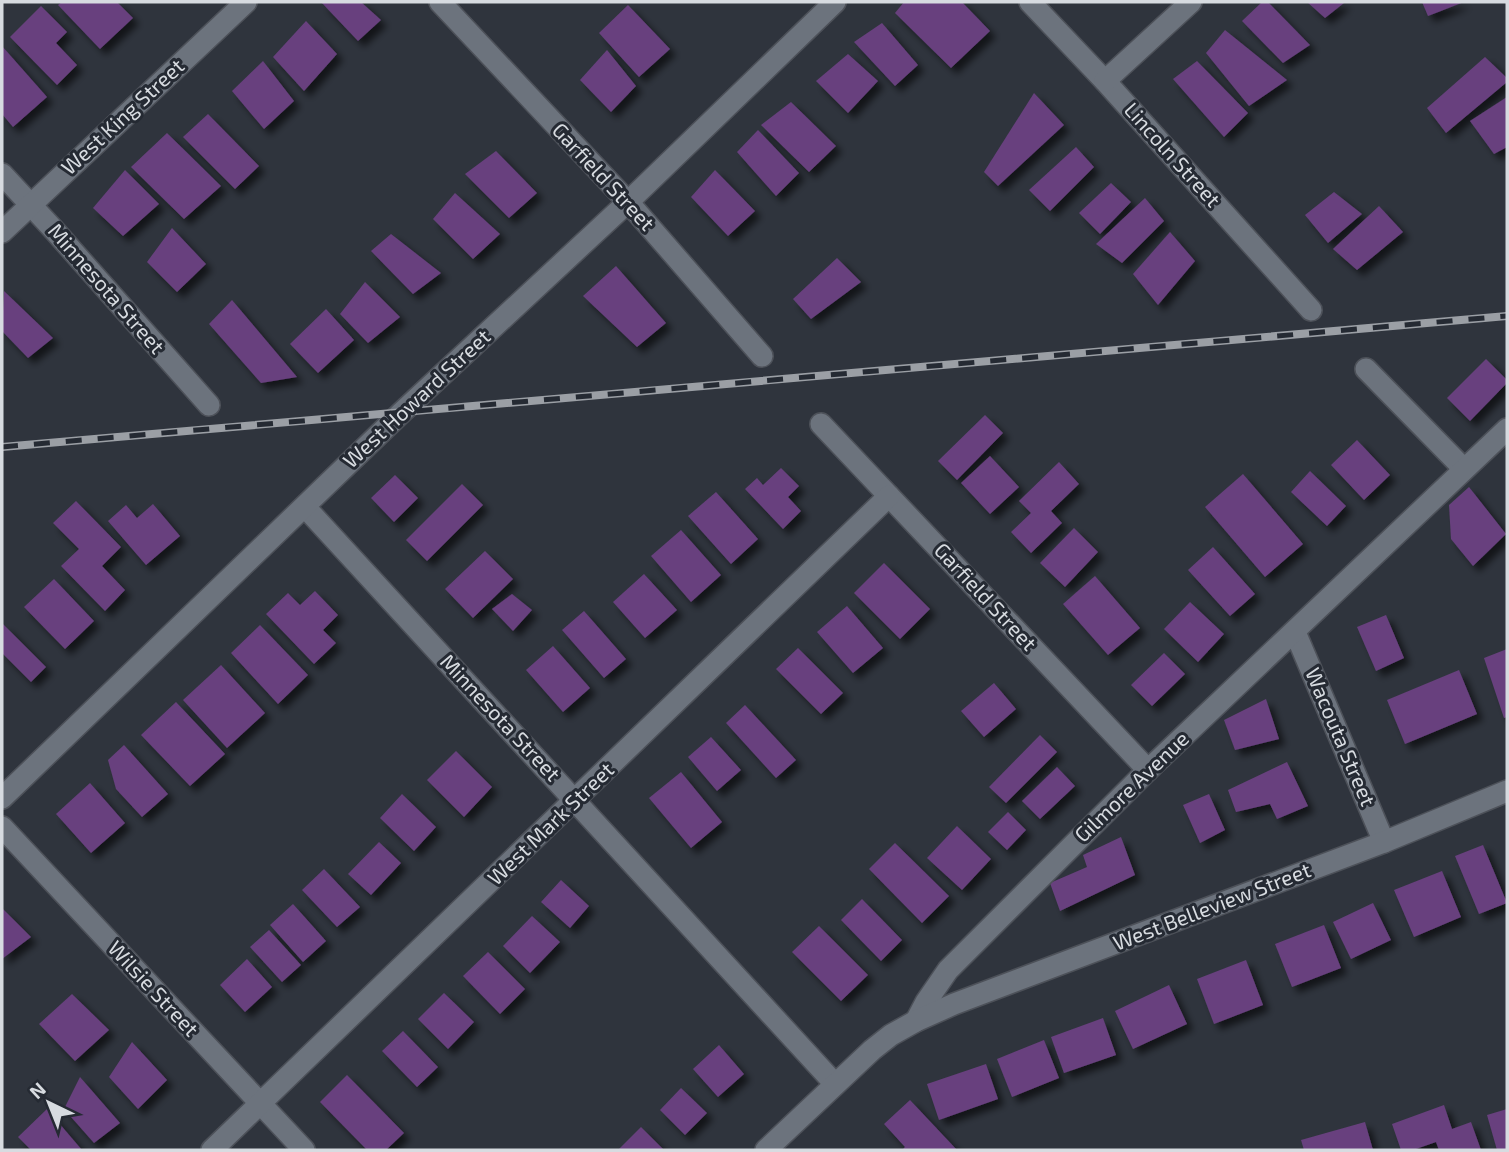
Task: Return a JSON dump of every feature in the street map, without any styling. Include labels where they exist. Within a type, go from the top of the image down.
[{"type":"street","name":"West King Street","points":[[2,232],[246,2]]},
{"type":"street","name":"Garfield Street","points":[[440,2],[628,202],[762,356]]},
{"type":"street","name":"West Howard Street","points":[[2,799],[401,412],[628,202],[835,2]]},
{"type":"street","name":"Lincoln Street","points":[[1030,2],[1105,81],[1311,310]]},
{"type":"street","points":[[1105,81],[1191,2]]},
{"type":"street","name":"Minnesota Street","points":[[2,174],[209,405]]},
{"type":"street","points":[[1366,369],[1464,469]]},
{"type":"street","name":"Garfield Street","points":[[821,424],[1148,770]]},
{"type":"street","name":"Gilmore Avenue","points":[[766,1150],[891,1035],[916,1021],[948,970],[1148,770],[1507,429]]},
{"type":"street","name":"West Mark Street","points":[[212,1150],[889,496]]},
{"type":"street","name":"Minnesota Street","points":[[305,507],[835,1084]]},
{"type":"street","name":"Wacouta Street","points":[[1295,632],[1384,842]]},
{"type":"street","name":"West Belleview Street","points":[[916,1021],[1384,842],[1507,791]]},
{"type":"street","name":"Wilsie Street","points":[[2,827],[304,1150]]},
{"type":"building","points":[[62,2],[117,2],[133,18],[100,49],[58,5]]},
{"type":"building","points":[[321,2],[361,2],[381,20],[358,41]]},
{"type":"building","points":[[904,2],[962,2],[990,31],[951,68],[895,13]]},
{"type":"building","points":[[1262,2],[1268,2],[1310,45],[1283,63],[1242,21]]},
{"type":"building","points":[[1307,2],[1343,2],[1344,3],[1325,18]]},
{"type":"building","points":[[1422,2],[1464,2],[1428,16]]},
{"type":"building","points":[[628,5],[670,49],[639,77],[599,33]]},
{"type":"building","points":[[41,6],[67,32],[56,43],[77,65],[57,85],[10,37]]},
{"type":"building","points":[[306,21],[337,54],[304,91],[273,57]]},
{"type":"building","points":[[882,23],[918,65],[895,86],[854,42]]},
{"type":"building","points":[[1225,30],[1287,80],[1249,106],[1206,53]]},
{"type":"building","points":[[2,46],[47,97],[13,127],[2,114]]},
{"type":"building","points":[[607,50],[636,86],[611,112],[580,80]]},
{"type":"building","points":[[848,54],[878,81],[848,113],[816,81]]},
{"type":"building","points":[[1485,57],[1507,78],[1507,82],[1446,133],[1427,108]]},
{"type":"building","points":[[263,61],[294,101],[264,129],[232,91]]},
{"type":"building","points":[[1197,61],[1248,113],[1224,137],[1173,79]]},
{"type":"building","points":[[1034,93],[1064,125],[998,186],[984,172]]},
{"type":"building","points":[[1507,97],[1507,147],[1494,154],[1470,121]]},
{"type":"building","points":[[791,102],[836,146],[809,172],[761,125]]},
{"type":"building","points":[[208,114],[259,166],[235,189],[183,137]]},
{"type":"building","points":[[758,130],[799,173],[776,196],[737,152]]},
{"type":"building","points":[[167,133],[221,186],[184,219],[131,167]]},
{"type":"building","points":[[1076,147],[1094,167],[1050,211],[1029,190]]},
{"type":"building","points":[[496,151],[537,193],[509,218],[465,174]]},
{"type":"building","points":[[125,170],[159,204],[123,236],[93,208]]},
{"type":"building","points":[[715,170],[755,211],[728,236],[691,197]]},
{"type":"building","points":[[1111,183],[1131,202],[1100,234],[1079,213]]},
{"type":"building","points":[[1334,192],[1362,214],[1328,243],[1305,215]]},
{"type":"building","points":[[455,193],[500,234],[473,259],[433,219]]},
{"type":"building","points":[[1145,198],[1164,221],[1122,263],[1096,244]]},
{"type":"building","points":[[1379,206],[1403,232],[1357,270],[1333,249]]},
{"type":"building","points":[[172,228],[206,264],[177,292],[147,262]]},
{"type":"building","points":[[1170,232],[1195,261],[1158,305],[1133,274]]},
{"type":"building","points":[[391,234],[441,273],[413,294],[371,251]]},
{"type":"building","points":[[837,258],[861,282],[811,319],[793,299]]},
{"type":"building","points":[[616,266],[666,323],[637,347],[583,296]]},
{"type":"building","points":[[365,282],[400,317],[368,343],[340,314]]},
{"type":"building","points":[[4,291],[53,338],[28,358],[2,331]]},
{"type":"building","points":[[232,300],[297,377],[261,383],[209,324]]},
{"type":"building","points":[[326,309],[354,340],[318,373],[290,344]]},
{"type":"building","points":[[1486,359],[1507,383],[1470,421],[1447,398]]},
{"type":"building","points":[[985,415],[1003,433],[957,480],[938,461]]},
{"type":"building","points":[[1357,440],[1390,475],[1364,500],[1331,465]]},
{"type":"building","points":[[990,456],[1019,487],[990,514],[961,483]]},
{"type":"building","points":[[1059,462],[1079,484],[1051,511],[1062,523],[1031,553],[1011,532],[1031,513],[1019,501]]},
{"type":"building","points":[[781,468],[799,486],[788,497],[801,511],[783,529],[745,489],[757,478],[763,485]]},
{"type":"building","points":[[1310,471],[1346,506],[1327,526],[1291,492]]},
{"type":"building","points":[[1243,474],[1303,544],[1265,577],[1205,507]]},
{"type":"building","points":[[395,475],[418,498],[394,522],[371,498]]},
{"type":"building","points":[[462,484],[483,505],[427,561],[406,540]]},
{"type":"building","points":[[1469,487],[1506,534],[1473,566],[1451,539],[1449,505]]},
{"type":"building","points":[[716,492],[758,539],[731,564],[688,516]]},
{"type":"building","points":[[76,501],[121,547],[102,566],[125,590],[105,611],[61,566],[79,549],[53,523]]},
{"type":"building","points":[[153,504],[180,536],[146,565],[108,521],[126,505],[137,518]]},
{"type":"building","points":[[1074,528],[1098,552],[1065,587],[1040,563]]},
{"type":"building","points":[[681,530],[721,575],[691,602],[651,556]]},
{"type":"building","points":[[1213,547],[1255,594],[1230,616],[1188,570]]},
{"type":"building","points":[[485,551],[513,579],[473,618],[445,589]]},
{"type":"building","points":[[884,563],[930,609],[900,639],[854,593]]},
{"type":"building","points":[[644,574],[677,610],[645,638],[613,602]]},
{"type":"building","points":[[1095,576],[1140,628],[1108,655],[1063,604]]},
{"type":"building","points":[[54,579],[94,621],[65,649],[24,607]]},
{"type":"building","points":[[315,591],[338,615],[323,630],[336,643],[314,664],[266,614],[288,593],[300,605]]},
{"type":"building","points":[[512,594],[532,610],[513,631],[492,609]]},
{"type":"building","points":[[1190,602],[1224,634],[1198,662],[1164,629]]},
{"type":"building","points":[[847,606],[883,648],[853,673],[817,632]]},
{"type":"building","points":[[584,611],[626,659],[604,678],[562,630]]},
{"type":"building","points":[[1386,615],[1404,658],[1376,671],[1357,627]]},
{"type":"building","points":[[3,624],[46,667],[31,682],[2,653]]},
{"type":"building","points":[[260,625],[308,675],[278,704],[231,653]]},
{"type":"building","points":[[553,646],[590,688],[563,712],[526,670]]},
{"type":"building","points":[[798,648],[843,693],[821,714],[776,669]]},
{"type":"building","points":[[1507,649],[1507,717],[1504,718],[1484,658]]},
{"type":"building","points":[[1164,653],[1185,674],[1152,706],[1131,685]]},
{"type":"building","points":[[221,665],[265,713],[227,748],[183,700]]},
{"type":"building","points":[[1459,670],[1477,714],[1405,744],[1387,700]]},
{"type":"building","points":[[994,683],[1016,709],[984,737],[961,711]]},
{"type":"building","points":[[1266,699],[1279,739],[1235,750],[1224,720]]},
{"type":"building","points":[[176,702],[225,754],[190,786],[141,735]]},
{"type":"building","points":[[745,705],[796,760],[776,778],[726,723]]},
{"type":"building","points":[[1040,735],[1057,752],[1006,803],[989,787]]},
{"type":"building","points":[[711,737],[741,770],[717,791],[688,757]]},
{"type":"building","points":[[124,745],[168,794],[142,817],[116,789],[108,760]]},
{"type":"building","points":[[456,751],[492,787],[464,817],[427,780]]},
{"type":"building","points":[[1287,762],[1308,806],[1277,819],[1270,804],[1236,812],[1228,790]]},
{"type":"building","points":[[1057,767],[1075,786],[1040,819],[1022,801]]},
{"type":"building","points":[[681,772],[722,822],[691,848],[649,798]]},
{"type":"building","points":[[90,783],[125,823],[91,853],[56,814]]},
{"type":"building","points":[[402,794],[436,827],[414,851],[380,818]]},
{"type":"building","points":[[1209,794],[1225,830],[1200,843],[1183,805]]},
{"type":"building","points":[[1008,812],[1026,830],[1007,850],[988,832]]},
{"type":"building","points":[[957,826],[991,859],[962,890],[927,858]]},
{"type":"building","points":[[1121,837],[1135,875],[1060,911],[1050,883],[1087,867],[1083,855]]},
{"type":"building","points":[[379,842],[401,863],[371,895],[348,874]]},
{"type":"building","points":[[895,843],[949,896],[922,923],[869,869]]},
{"type":"building","points":[[1483,845],[1507,903],[1479,914],[1455,856]]},
{"type":"building","points":[[324,869],[360,907],[337,927],[302,890]]},
{"type":"building","points":[[1442,871],[1461,917],[1414,937],[1394,890]]},
{"type":"building","points":[[561,880],[589,906],[570,928],[541,902]]},
{"type":"building","points":[[862,899],[902,940],[881,961],[841,920]]},
{"type":"building","points":[[1373,903],[1391,940],[1351,959],[1333,922]]},
{"type":"building","points":[[293,904],[326,941],[303,962],[270,925]]},
{"type":"building","points":[[2,908],[31,937],[2,959]]},
{"type":"building","points":[[532,916],[560,942],[530,973],[503,946]]},
{"type":"building","points":[[1324,925],[1341,968],[1292,987],[1275,944]]},
{"type":"building","points":[[819,926],[868,975],[841,1001],[792,952]]},
{"type":"building","points":[[269,930],[301,965],[282,982],[250,947]]},
{"type":"building","points":[[488,952],[525,989],[500,1014],[463,976]]},
{"type":"building","points":[[247,959],[272,987],[245,1012],[220,985]]},
{"type":"building","points":[[1246,960],[1263,1005],[1214,1024],[1197,979]]},
{"type":"building","points":[[1169,985],[1187,1024],[1133,1049],[1115,1011]]},
{"type":"building","points":[[444,993],[474,1022],[448,1049],[418,1019]]},
{"type":"building","points":[[72,994],[109,1030],[75,1061],[39,1024]]},
{"type":"building","points":[[1103,1018],[1116,1055],[1064,1073],[1051,1037]]},
{"type":"building","points":[[403,1031],[438,1067],[417,1087],[382,1051]]},
{"type":"building","points":[[1044,1040],[1059,1078],[1012,1097],[997,1059]]},
{"type":"building","points":[[132,1042],[167,1080],[138,1109],[109,1077]]},
{"type":"building","points":[[719,1045],[744,1074],[718,1097],[693,1069]]},
{"type":"building","points":[[986,1064],[998,1099],[939,1120],[927,1084]]},
{"type":"building","points":[[347,1075],[404,1133],[386,1150],[367,1150],[320,1102]]},
{"type":"building","points":[[80,1077],[120,1123],[94,1143],[64,1109]]},
{"type":"building","points":[[681,1088],[707,1113],[685,1135],[660,1110]]},
{"type":"building","points":[[910,1100],[957,1150],[902,1150],[905,1147],[884,1124]]},
{"type":"building","points":[[1444,1105],[1452,1129],[1471,1122],[1481,1150],[1439,1150],[1436,1142],[1413,1150],[1401,1150],[1392,1124]]},
{"type":"building","points":[[47,1109],[82,1150],[31,1150],[18,1137]]},
{"type":"building","points":[[1507,1109],[1507,1150],[1497,1150],[1487,1115]]},
{"type":"building","points":[[1365,1122],[1373,1150],[1304,1150],[1301,1140]]},
{"type":"building","points":[[641,1127],[664,1150],[618,1150]]},
{"type":"railway","points":[[2,447],[1507,316]]}]
